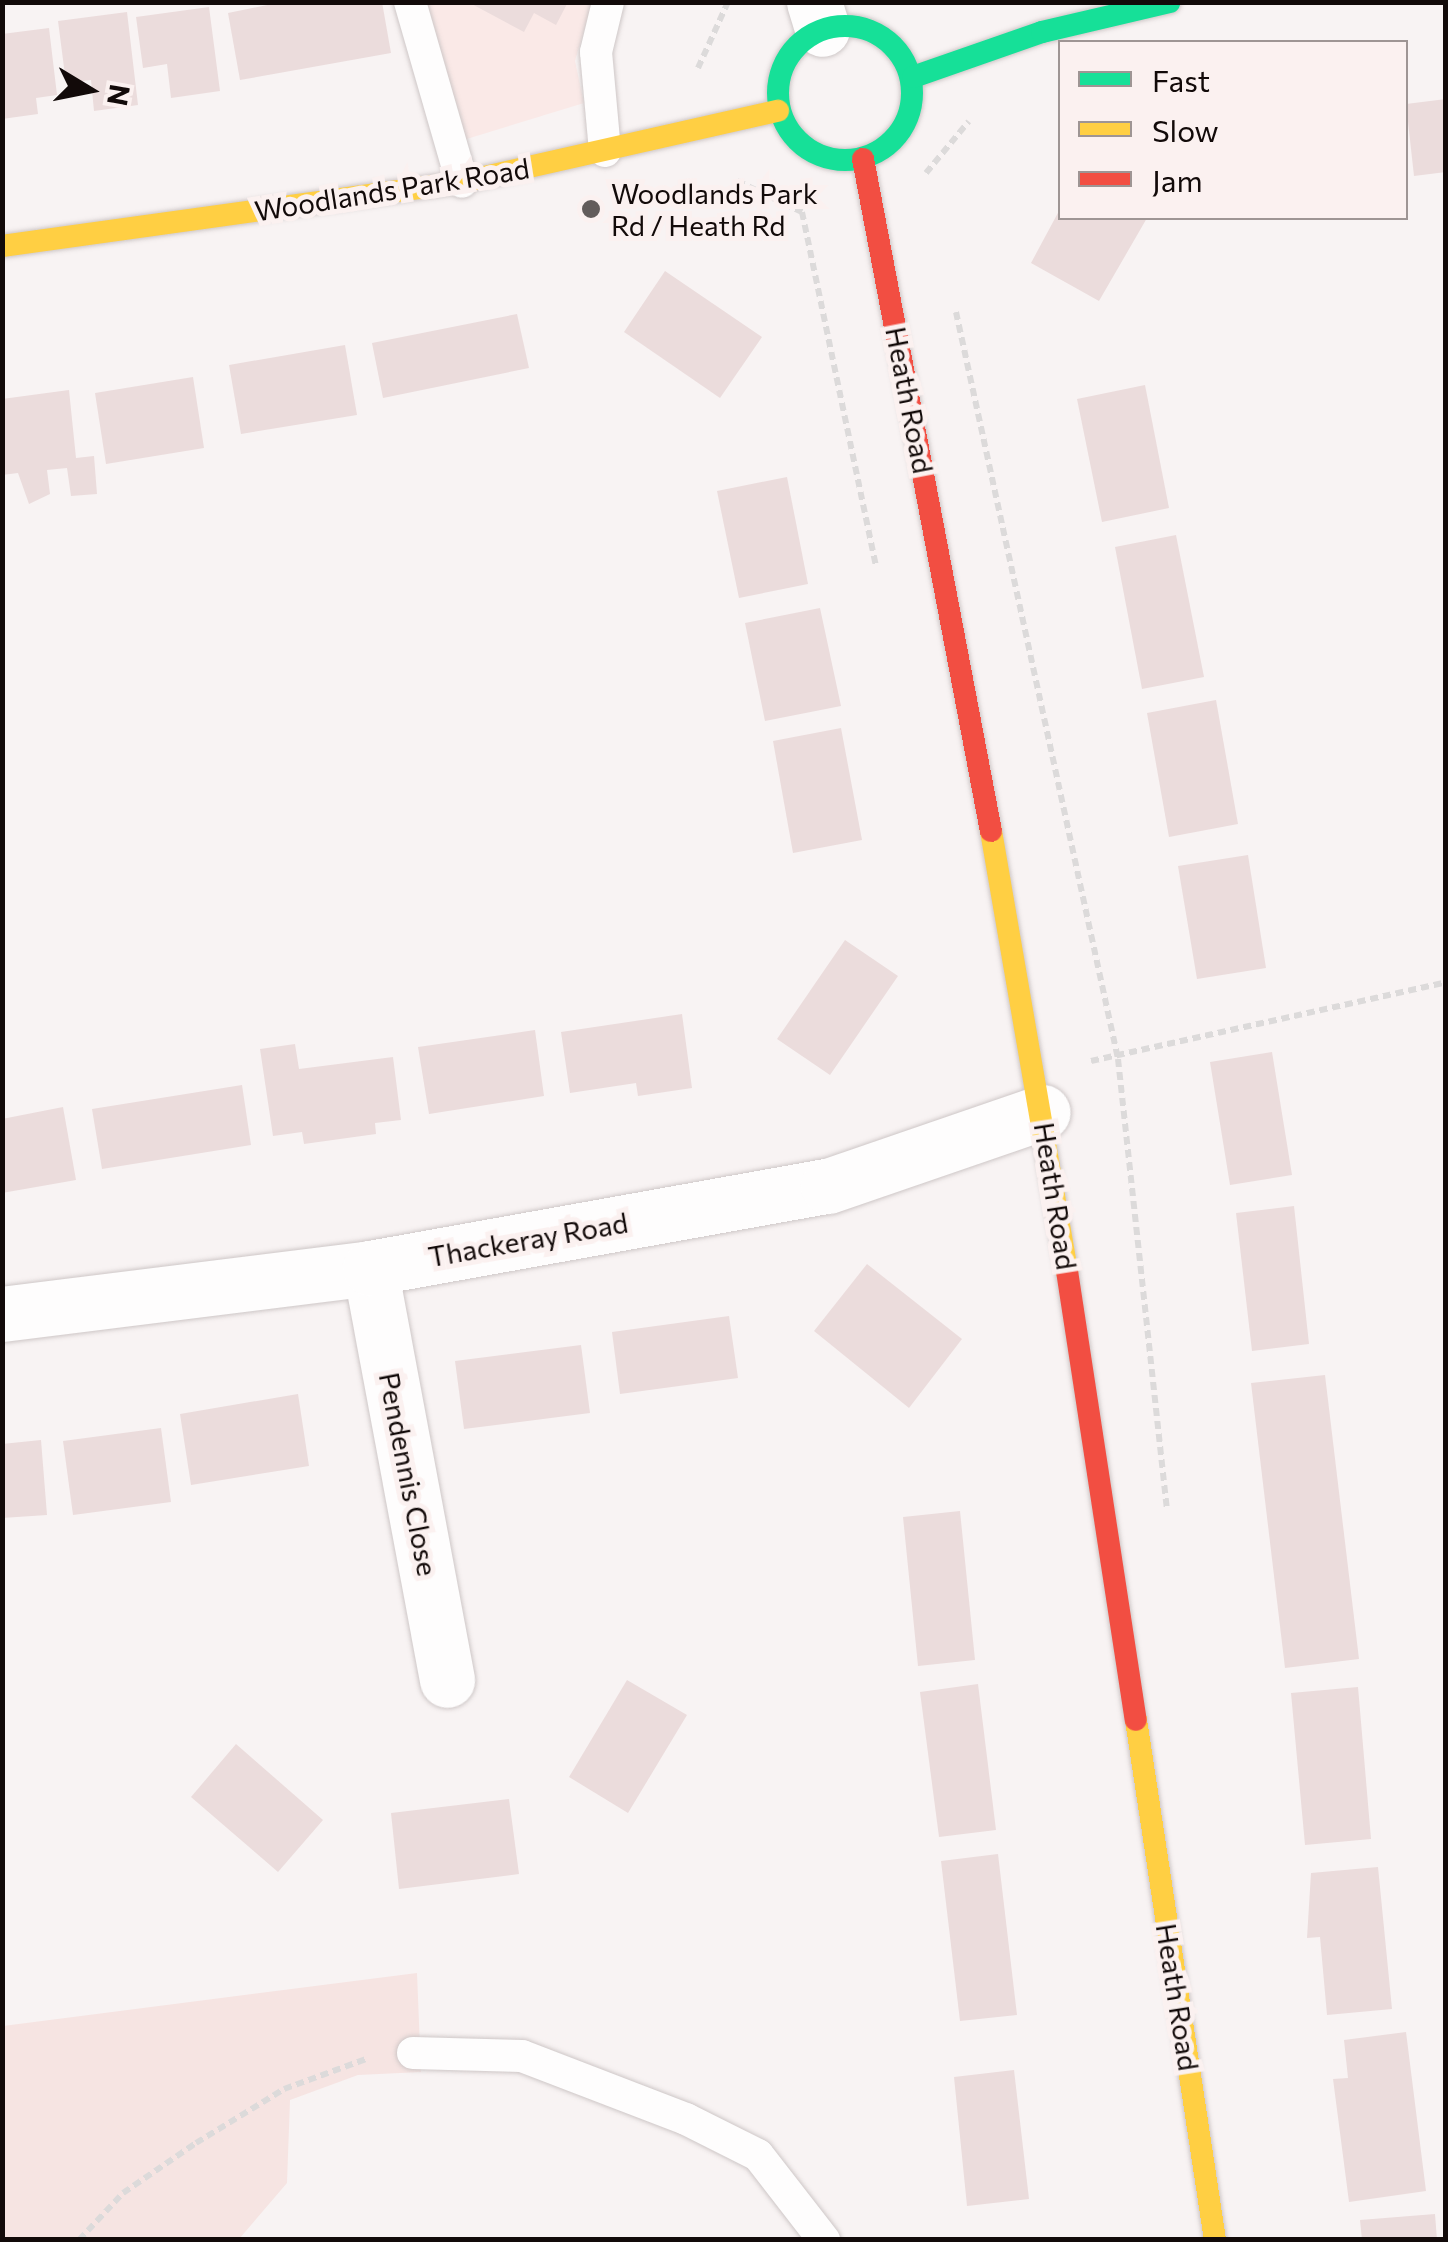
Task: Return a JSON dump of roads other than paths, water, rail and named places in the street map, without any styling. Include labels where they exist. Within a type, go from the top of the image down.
[{"type":"street","points":[[913,77],[1042,32],[1170,2]]},
{"type":"street","points":[[818,16],[867,29],[892,44],[913,77],[907,119],[863,159],[808,150],[778,111],[779,74],[818,16]]},
{"type":"street","name":"Woodlands Park Road","points":[[2,246],[462,182],[778,111]]},
{"type":"street","name":"Heath Road","points":[[863,159],[1039,1088],[1215,2240]]},
{"type":"street","name":"Thackeray Road","points":[[2,1314],[370,1268],[828,1186],[1039,1088]]},
{"type":"street","name":"Pendennis Close","points":[[370,1268],[447,1680]]},
{"type":"lane","points":[[410,2],[462,182]]},
{"type":"lane","points":[[606,151],[596,52],[608,2]]},
{"type":"lane","points":[[412,2053],[522,2056],[686,2119],[758,2155],[824,2240]]},
{"type":"place","name":"Woodlands Park Rd / Heath Rd","points":[[591,209]]}]
